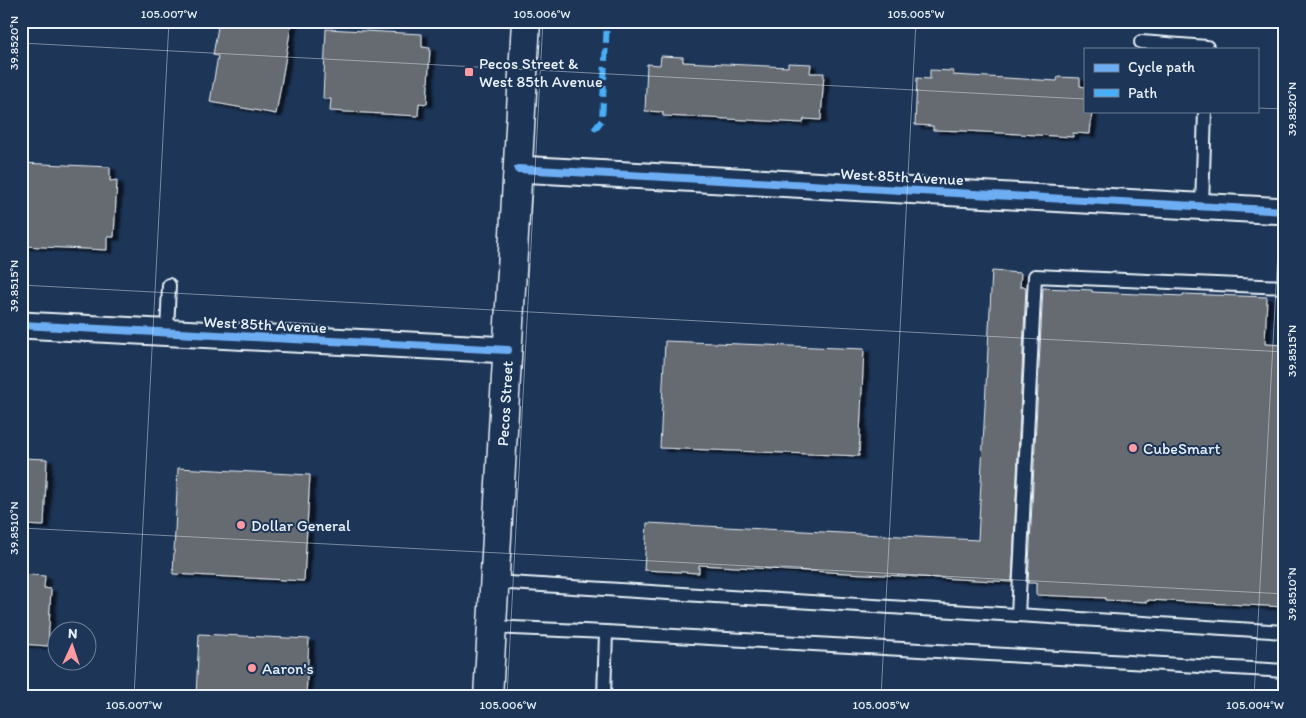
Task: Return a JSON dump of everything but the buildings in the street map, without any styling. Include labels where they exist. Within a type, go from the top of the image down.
[{"type":"main road","name":"Pecos Street","points":[[488,697],[526,21]]},
{"type":"street","name":"West 85th Avenue","points":[[518,169],[1285,211]]},
{"type":"street","name":"West 85th Avenue","points":[[21,325],[508,350]]},
{"type":"lane","points":[[1141,42],[1208,48]]},
{"type":"lane","points":[[1202,206],[1206,112]]},
{"type":"lane","points":[[1018,615],[1035,276],[1285,287]]},
{"type":"lane","points":[[166,333],[169,285]]},
{"type":"lane","points":[[495,582],[1285,632]]},
{"type":"lane","points":[[492,627],[1285,671]]},
{"type":"lane","points":[[604,697],[606,632]]},
{"type":"marked path","points":[[594,130],[602,120],[607,21]]},
{"type":"cycle path","points":[[518,169],[1285,211]]},
{"type":"cycle path","points":[[21,325],[508,350]]},
{"type":"place","name":"Pecos Street & West 85th Avenue","points":[[469,72]]},
{"type":"place","name":"CubeSmart","points":[[1133,448]]},
{"type":"place","name":"Dollar General","points":[[241,525]]},
{"type":"place","name":"Aaron's","points":[[252,668]]}]
